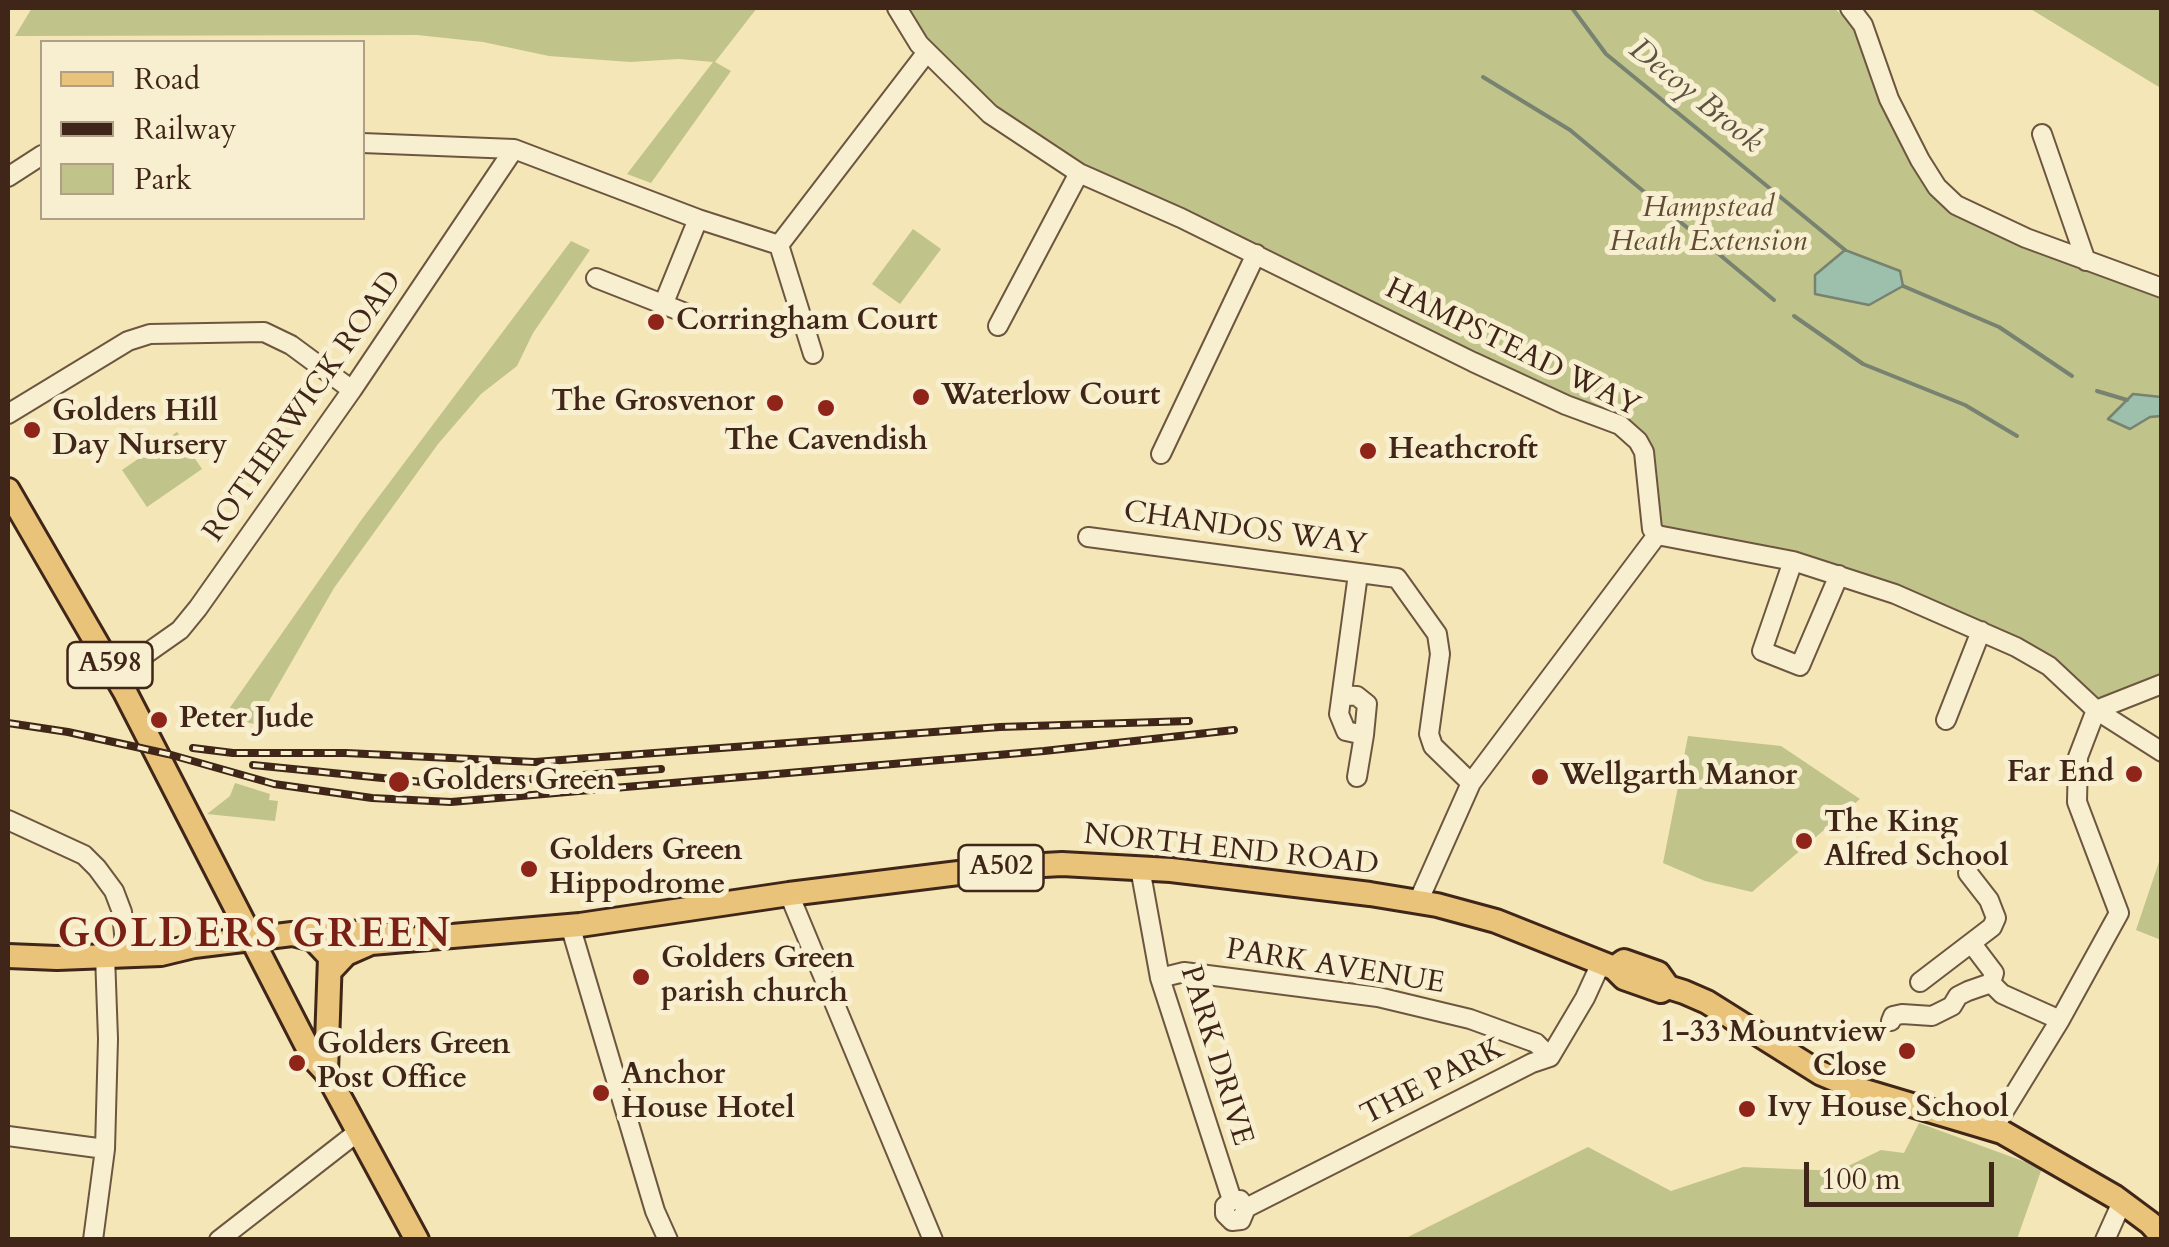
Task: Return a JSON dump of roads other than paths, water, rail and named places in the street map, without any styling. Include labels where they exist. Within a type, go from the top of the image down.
[{"type":"main road","name":"A598","points":[[8,490],[116,675],[313,1058],[326,1072],[418,1240]]},
{"type":"main road","name":"NORTH END ROAD","points":[[292,934],[474,932],[570,926],[1007,867],[1062,864],[1140,868],[1418,902],[1496,921],[1608,966],[1642,985],[1661,991],[1668,988],[1707,1002],[1845,1084],[1998,1130]]},
{"type":"main road","name":"NORTH END ROAD","points":[[330,971],[355,949],[371,943],[474,932]]},
{"type":"main road","name":"A502","points":[[175,952],[194,946],[292,934]]},
{"type":"main road","points":[[273,978],[281,951],[292,934],[312,938],[323,947],[330,957],[330,971]]},
{"type":"main road","name":"A502","points":[[8,956],[175,952],[238,955],[273,978]]},
{"type":"main road","name":"A598","points":[[326,1072],[326,996],[330,971]]},
{"type":"main road","points":[[286,1002],[304,1010],[314,1008],[326,996]]},
{"type":"main road","name":"A502","points":[[1998,1130],[2122,1202],[2162,1236]]},
{"type":"street","name":"HAMPSTEAD WAY","points":[[897,8],[927,52],[990,114],[1079,173],[1256,254],[1475,364],[1620,425],[1644,452],[1652,528],[1658,535]]},
{"type":"street","points":[[1850,8],[1863,26],[1889,99],[1937,187],[1956,204],[2026,238],[2162,288]]},
{"type":"street","points":[[779,246],[927,52]]},
{"type":"street","points":[[2042,134],[2086,260]]},
{"type":"street","points":[[365,143],[514,149],[779,246]]},
{"type":"street","name":"ROTHERWICK ROAD","points":[[116,675],[180,630],[198,608],[352,390],[514,149]]},
{"type":"street","points":[[8,177],[40,156]]},
{"type":"street","points":[[998,326],[1079,173]]},
{"type":"street","points":[[664,304],[698,219]]},
{"type":"street","points":[[779,246],[813,354]]},
{"type":"street","points":[[1161,454],[1256,254]]},
{"type":"street","points":[[596,278],[694,316]]},
{"type":"street","points":[[8,414],[128,340],[150,334],[264,332],[291,345],[352,390]]},
{"type":"street","points":[[1418,902],[1471,783],[1658,535],[1794,561],[1895,594],[1981,631],[2049,666],[2096,710],[2162,752]]},
{"type":"street","name":"CHANDOS WAY","points":[[1088,537],[1398,578],[1437,634],[1440,654],[1428,734],[1441,757],[1471,783]]},
{"type":"street","points":[[1794,561],[1762,651],[1800,666],[1840,576]]},
{"type":"street","points":[[1358,574],[1339,714],[1346,731],[1364,735]]},
{"type":"street","points":[[1946,720],[1981,631]]},
{"type":"street","points":[[1998,1130],[2119,913],[2077,802],[2078,757],[2096,710],[2162,684]]},
{"type":"street","points":[[1342,695],[1357,696],[1367,704],[1357,777]]},
{"type":"street","points":[[8,820],[84,854],[114,891],[122,912],[108,1040],[105,1149],[93,1240]]},
{"type":"street","name":"PARK DRIVE","points":[[1140,868],[1160,978],[1237,1207]]},
{"type":"street","points":[[1920,982],[1992,928],[1996,918],[1990,900],[1968,874]]},
{"type":"street","points":[[790,894],[933,1240]]},
{"type":"street","points":[[570,926],[655,1211],[668,1240]]},
{"type":"street","points":[[1972,944],[1994,972],[1991,983]]},
{"type":"street","name":"THE PARK","points":[[1237,1207],[1550,1057],[1608,966]]},
{"type":"street","name":"PARK AVENUE","points":[[1160,978],[1184,972],[1378,997],[1470,1019],[1536,1043],[1550,1057]]},
{"type":"street","points":[[1991,983],[2002,994],[2060,1020]]},
{"type":"street","points":[[1890,1021],[1902,1014],[1932,1016],[1952,1006],[1968,990],[1991,983]]},
{"type":"street","points":[[219,1240],[360,1131]]},
{"type":"street","points":[[8,1136],[105,1149]]},
{"type":"street","points":[[2105,1240],[2122,1202]]},
{"type":"waterway","name":"Decoy Brook","points":[[1572,8],[1606,54],[1845,250]]},
{"type":"waterway","points":[[1483,77],[1570,130],[1774,300]]},
{"type":"waterway","name":"Decoy Brook","points":[[1903,286],[1999,327],[2072,376]]},
{"type":"waterway","points":[[1794,316],[1863,364],[1965,405],[2017,436]]},
{"type":"waterway","name":"Decoy Brook","points":[[2097,391],[2127,400]]},
{"type":"waterway","points":[[1667,1240],[1686,1240]]},
{"type":"railway","points":[[193,748],[233,753],[346,753],[535,762],[1000,727],[1189,721]]},
{"type":"railway","points":[[8,723],[168,754],[274,784],[372,798],[451,802],[1044,751],[1234,730]]},
{"type":"railway","points":[[253,765],[432,783],[661,769]]},
{"type":"place","name":"Corringham Court","points":[[656,322]]},
{"type":"place","name":"Waterlow Court","points":[[921,397]]},
{"type":"place","name":"The Grosvenor","points":[[775,403]]},
{"type":"place","name":"The Cavendish","points":[[826,408]]},
{"type":"place","name":"Golders Hill Day Nursery","points":[[32,430]]},
{"type":"place","name":"Heathcroft","points":[[1368,451]]},
{"type":"place","name":"Peter Jude","points":[[159,720]]},
{"type":"place","name":"Far End","points":[[2134,774]]},
{"type":"place","name":"Wellgarth Manor","points":[[1540,777]]},
{"type":"place","name":"Golders Green","points":[[399,782]]},
{"type":"place","name":"The King Alfred School","points":[[1804,841]]},
{"type":"place","name":"Golders Green Hippodrome","points":[[529,869]]},
{"type":"place","name":"Golders Green parish church","points":[[641,977]]},
{"type":"place","name":"1-33 Mountview Close","points":[[1907,1051]]},
{"type":"place","name":"Golders Green Post Office","points":[[297,1063]]},
{"type":"place","name":"Anchor House Hotel","points":[[601,1093]]},
{"type":"place","name":"Ivy House School","points":[[1747,1109]]},
{"type":"district","name":"GOLDERS GREEN","points":[[255,937]]},
{"type":"park label","name":"Hampstead Heath Extension","points":[[1708,226]]}]
